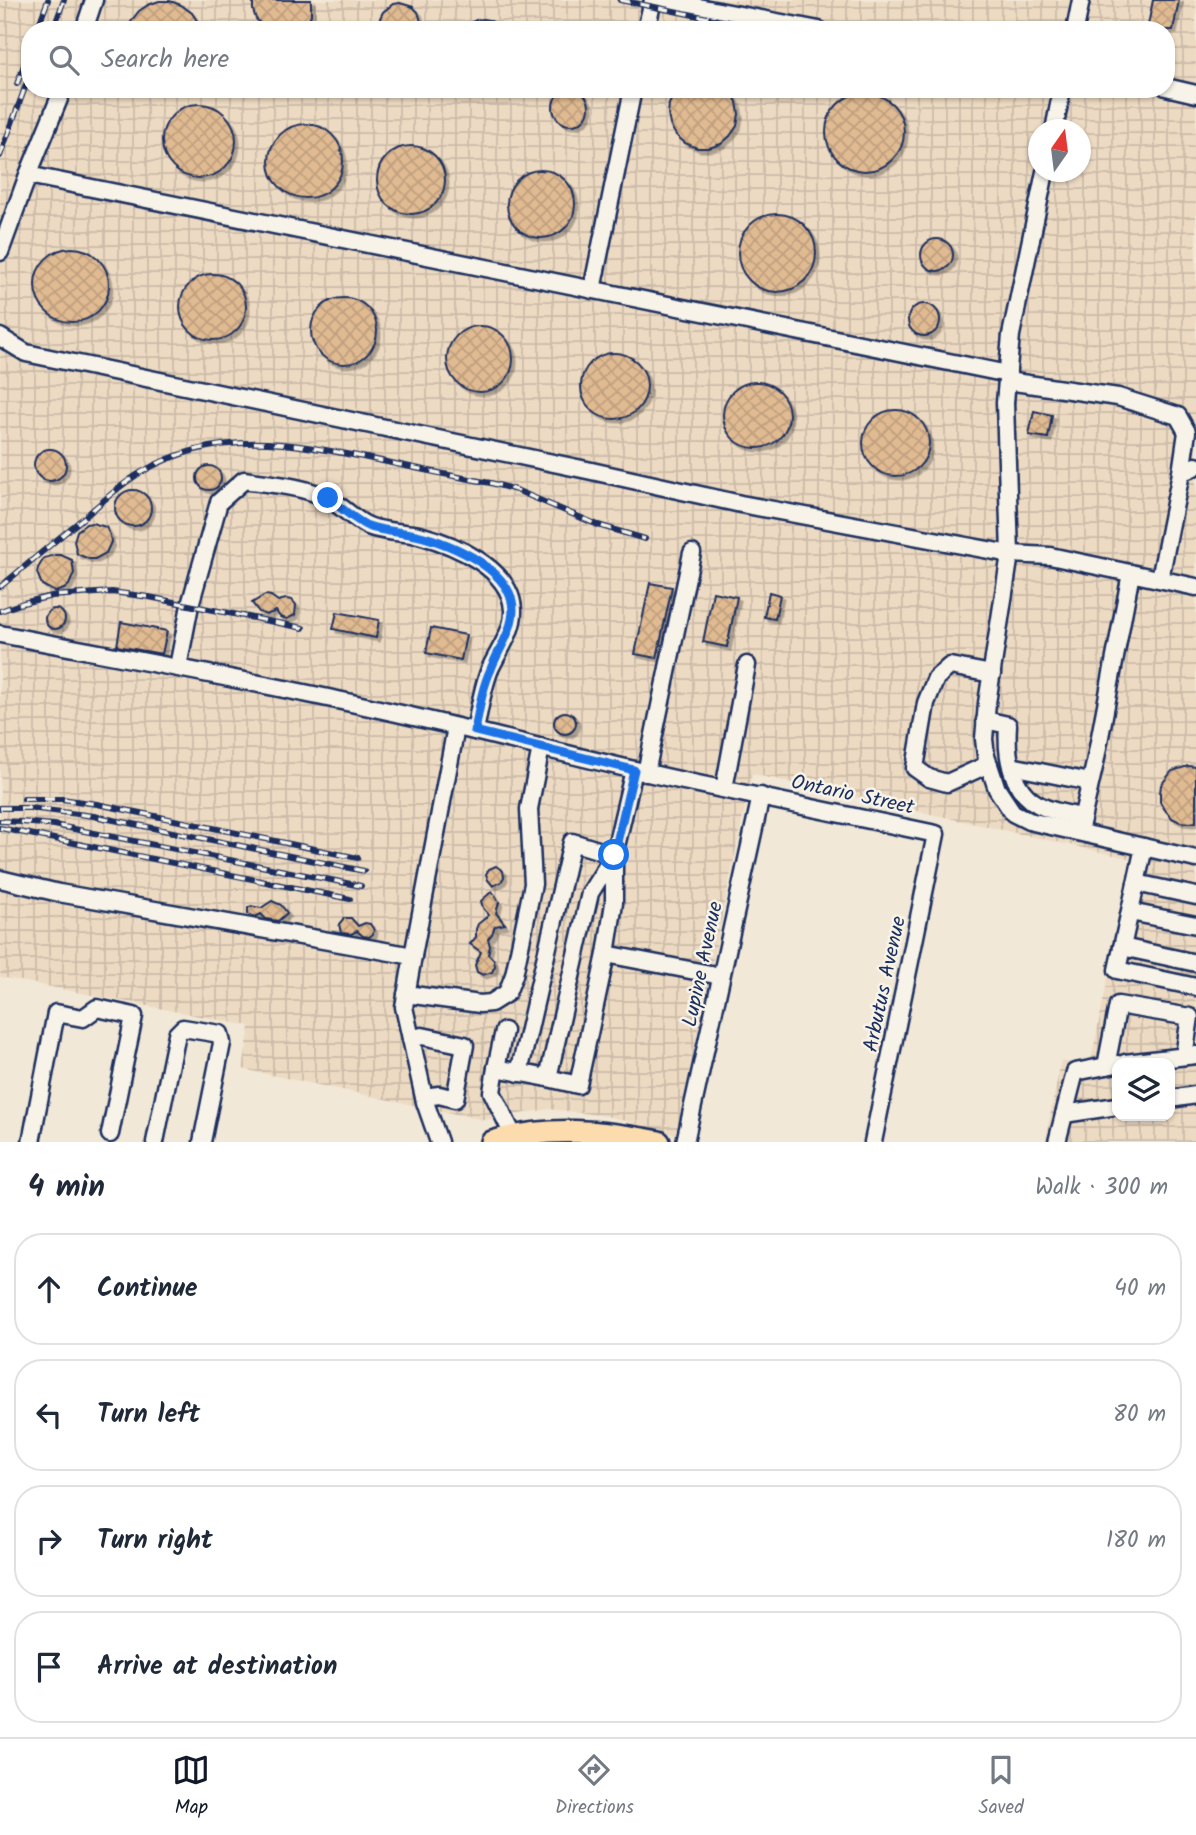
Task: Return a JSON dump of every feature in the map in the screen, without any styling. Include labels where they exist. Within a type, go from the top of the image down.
[{"type":"main road","points":[[492,1142],[514,1140],[545,1132],[594,1131],[659,1142]]},
{"type":"street","points":[[87,21],[94,0]]},
{"type":"street","points":[[648,21],[653,0]]},
{"type":"street","points":[[661,0],[772,21]]},
{"type":"street","points":[[1077,21],[1081,0]]},
{"type":"street","points":[[1175,90],[1196,93]]},
{"type":"street","points":[[0,252],[59,98]]},
{"type":"street","points":[[592,289],[631,98]]},
{"type":"street","points":[[1056,119],[1060,98]]},
{"type":"street","points":[[29,174],[592,289],[1007,378],[1118,397],[1178,416],[1187,432],[1189,469],[1160,579]]},
{"type":"street","points":[[1043,182],[1012,335],[1007,378],[1005,403],[1010,554],[984,739],[997,789],[1013,813],[1028,821],[1080,825]]},
{"type":"street","points":[[0,337],[26,353],[741,504],[1010,554],[1050,556],[1196,587]]},
{"type":"street","points":[[178,667],[190,605],[219,502],[244,480],[305,490],[328,498],[368,526],[419,536],[471,555],[494,572],[504,585],[511,597],[512,620],[490,670],[475,731]]},
{"type":"street","points":[[548,1078],[590,893],[614,855],[640,771],[692,552]]},
{"type":"street","points":[[1080,825],[1131,573]]},
{"type":"street","name":"Ontario Street","points":[[0,634],[178,667],[475,731],[640,771],[936,834]]},
{"type":"street","points":[[724,789],[747,664]]},
{"type":"street","points":[[989,764],[947,783],[929,778],[915,768],[926,703],[936,678],[950,666],[992,674]]},
{"type":"street","points":[[985,720],[1008,724],[1007,750],[1010,766],[1030,800],[1080,825],[1144,847],[1196,859]]},
{"type":"street","points":[[439,1142],[424,1097],[404,1007],[456,727]]},
{"type":"street","points":[[407,994],[480,1004],[491,1003],[507,993],[514,975],[533,884],[528,808],[541,747]]},
{"type":"street","points":[[1010,766],[1090,782]]},
{"type":"street","name":"Lupine Avenue","points":[[685,1142],[761,796]]},
{"type":"street","name":"Arbutus Avenue","points":[[873,1142],[936,834]]},
{"type":"street","points":[[519,1073],[572,842],[614,855]]},
{"type":"street","points":[[1144,847],[1117,970],[1196,988]]},
{"type":"street","points":[[496,1068],[578,1085],[614,904],[614,855]]},
{"type":"street","points":[[0,879],[59,893],[413,956]]},
{"type":"street","points":[[1136,883],[1196,896]]},
{"type":"street","points":[[1130,912],[1196,925]]},
{"type":"street","points":[[1122,947],[1196,963]]},
{"type":"street","points":[[606,954],[721,976]]},
{"type":"street","points":[[1057,1142],[1075,1072],[1111,1065],[1118,1004],[1193,1017],[1190,1056],[1171,1058]]},
{"type":"street","points":[[31,1142],[56,1013],[83,1018],[97,1008],[134,1016],[110,1134]]},
{"type":"street","points":[[155,1142],[177,1034],[183,1028],[220,1034],[222,1043],[202,1142]]},
{"type":"street","points":[[504,1031],[492,1092],[514,1140]]},
{"type":"street","points":[[411,1039],[422,1036],[465,1045],[455,1099],[439,1095],[424,1097]]},
{"type":"street","points":[[1175,1098],[1196,1095]]},
{"type":"street","points":[[1063,1114],[1112,1107]]},
{"type":"shaded area","points":[[0,0],[1196,0],[1196,1142],[1045,1142],[1061,1061],[1090,1066],[1132,859],[752,774],[676,1135],[607,1116],[549,1109],[484,1120],[243,1069],[250,1026],[0,977]]},
{"type":"building","points":[[253,0],[311,0],[311,15],[308,21],[258,21],[253,10]]},
{"type":"building","points":[[1153,0],[1179,0],[1175,21],[1149,21]]},
{"type":"building","points":[[170,1],[192,13],[197,21],[132,21],[148,5]]},
{"type":"building","points":[[393,4],[413,7],[420,21],[380,21],[383,12]]},
{"type":"building","points":[[556,98],[587,100],[589,107],[584,120],[571,125],[558,120],[553,107]]},
{"type":"building","points":[[672,98],[735,98],[739,114],[737,126],[721,144],[697,148],[676,135],[670,125],[669,104]]},
{"type":"building","points":[[847,98],[883,98],[897,111],[903,124],[901,147],[886,164],[873,170],[850,168],[833,153],[827,140],[829,117]]},
{"type":"building","points":[[192,104],[206,104],[220,110],[230,120],[236,141],[234,155],[220,172],[206,178],[192,178],[178,172],[168,162],[162,148],[162,134],[168,120],[178,110]]},
{"type":"building","points":[[299,124],[313,124],[327,130],[337,140],[343,161],[337,182],[327,192],[313,198],[299,198],[285,192],[275,182],[269,168],[269,154],[275,140],[285,130]]},
{"type":"building","points":[[411,146],[424,149],[435,156],[442,167],[445,180],[442,193],[435,204],[424,211],[411,214],[398,211],[387,204],[380,193],[377,180],[380,167],[387,156],[398,149]]},
{"type":"building","points":[[541,170],[554,173],[565,180],[572,191],[575,204],[572,217],[565,228],[554,235],[541,238],[528,235],[517,228],[510,217],[507,204],[510,191],[517,180],[528,173]]},
{"type":"building","points":[[777,214],[792,217],[804,226],[813,238],[816,253],[813,268],[804,280],[792,289],[777,292],[762,289],[750,280],[741,268],[738,253],[741,238],[750,226],[762,217]]},
{"type":"building","points":[[937,239],[949,243],[953,255],[949,267],[937,271],[925,267],[921,255],[925,243]]},
{"type":"building","points":[[72,248],[86,251],[98,259],[106,271],[109,285],[106,299],[98,311],[86,319],[72,322],[58,319],[46,311],[38,299],[35,285],[38,271],[46,259],[58,251]]},
{"type":"building","points":[[213,274],[236,284],[246,307],[236,330],[213,340],[190,330],[180,307],[190,284]]},
{"type":"building","points":[[344,298],[367,308],[377,331],[367,354],[344,364],[321,354],[311,331],[321,308]]},
{"type":"building","points":[[924,304],[936,308],[940,320],[936,332],[924,336],[912,332],[908,320],[912,308]]},
{"type":"building","points":[[480,326],[503,336],[513,359],[503,382],[480,392],[457,382],[447,359],[457,336]]},
{"type":"building","points":[[614,353],[637,363],[647,386],[637,409],[614,419],[591,409],[581,386],[591,363]]},
{"type":"building","points":[[756,382],[779,392],[789,415],[779,438],[756,448],[733,438],[723,415],[733,392]]},
{"type":"building","points":[[896,410],[919,420],[929,443],[919,466],[896,476],[873,466],[863,443],[873,420]]},
{"type":"building","points":[[1034,411],[1052,415],[1048,438],[1029,435]]},
{"type":"building","points":[[50,449],[62,453],[66,465],[62,477],[50,481],[38,477],[34,465],[38,453]]},
{"type":"building","points":[[209,466],[218,469],[221,478],[218,487],[209,490],[200,487],[197,478],[200,469]]},
{"type":"building","points":[[133,490],[146,495],[151,508],[146,521],[133,526],[120,521],[115,508],[120,495]]},
{"type":"building","points":[[92,523],[106,527],[111,542],[106,553],[89,559],[77,554],[74,541],[77,531]]},
{"type":"building","points":[[55,555],[72,560],[74,573],[69,585],[55,592],[42,585],[37,573],[44,558]]},
{"type":"building","points":[[650,583],[672,587],[657,658],[635,654]]},
{"type":"building","points":[[713,592],[737,597],[727,647],[703,642]]},
{"type":"building","points":[[769,592],[780,595],[775,619],[764,617]]},
{"type":"building","points":[[265,595],[278,601],[292,600],[296,605],[295,615],[287,619],[280,617],[276,611],[266,615],[259,612],[252,603]]},
{"type":"building","points":[[55,609],[62,612],[65,619],[62,626],[55,629],[48,626],[45,619],[48,612]]},
{"type":"building","points":[[337,612],[379,620],[376,638],[333,629]]},
{"type":"building","points":[[121,622],[167,631],[162,654],[117,646]]},
{"type":"building","points":[[431,628],[466,635],[461,660],[426,653]]},
{"type":"building","points":[[565,712],[573,715],[576,723],[573,731],[565,734],[557,731],[554,723],[557,715]]},
{"type":"building","points":[[1188,766],[1196,767],[1196,822],[1190,823],[1172,818],[1160,802],[1161,785],[1172,771]]},
{"type":"building","points":[[496,866],[503,871],[504,877],[493,886],[486,874]]},
{"type":"building","points":[[492,891],[499,902],[496,913],[505,924],[495,926],[488,939],[488,954],[494,960],[495,966],[492,972],[483,975],[477,972],[475,965],[481,952],[470,944],[476,937],[478,924],[489,915],[481,901]]},
{"type":"building","points":[[272,901],[281,905],[287,913],[278,921],[266,919],[261,914],[255,917],[248,914],[248,908],[251,906],[261,908]]},
{"type":"building","points":[[344,918],[351,918],[358,926],[370,924],[374,930],[373,934],[369,937],[357,931],[351,934],[341,933],[339,924]]},
{"type":"railway","points":[[40,21],[48,0]]},
{"type":"railway","points":[[56,21],[64,0]]},
{"type":"railway","points":[[620,0],[723,21]]},
{"type":"railway","points":[[17,84],[21,73]]},
{"type":"railway","points":[[0,156],[21,98]]},
{"type":"railway","points":[[0,587],[112,493],[140,473],[197,449],[225,444],[283,444],[312,448],[491,483],[516,490],[598,525],[645,539]]},
{"type":"railway","points":[[0,611],[52,596],[112,592],[303,628]]},
{"type":"railway","points":[[24,799],[62,799],[97,804],[358,858]]},
{"type":"railway","points":[[0,808],[29,808],[94,816],[364,871]]},
{"type":"railway","points":[[0,821],[54,825],[361,886]]},
{"type":"railway","points":[[0,828],[350,899]]},
{"type":"route","points":[[328,498],[368,526],[444,544],[471,555],[494,572],[511,597],[512,620],[490,670],[475,731],[634,770],[614,855]]}]
